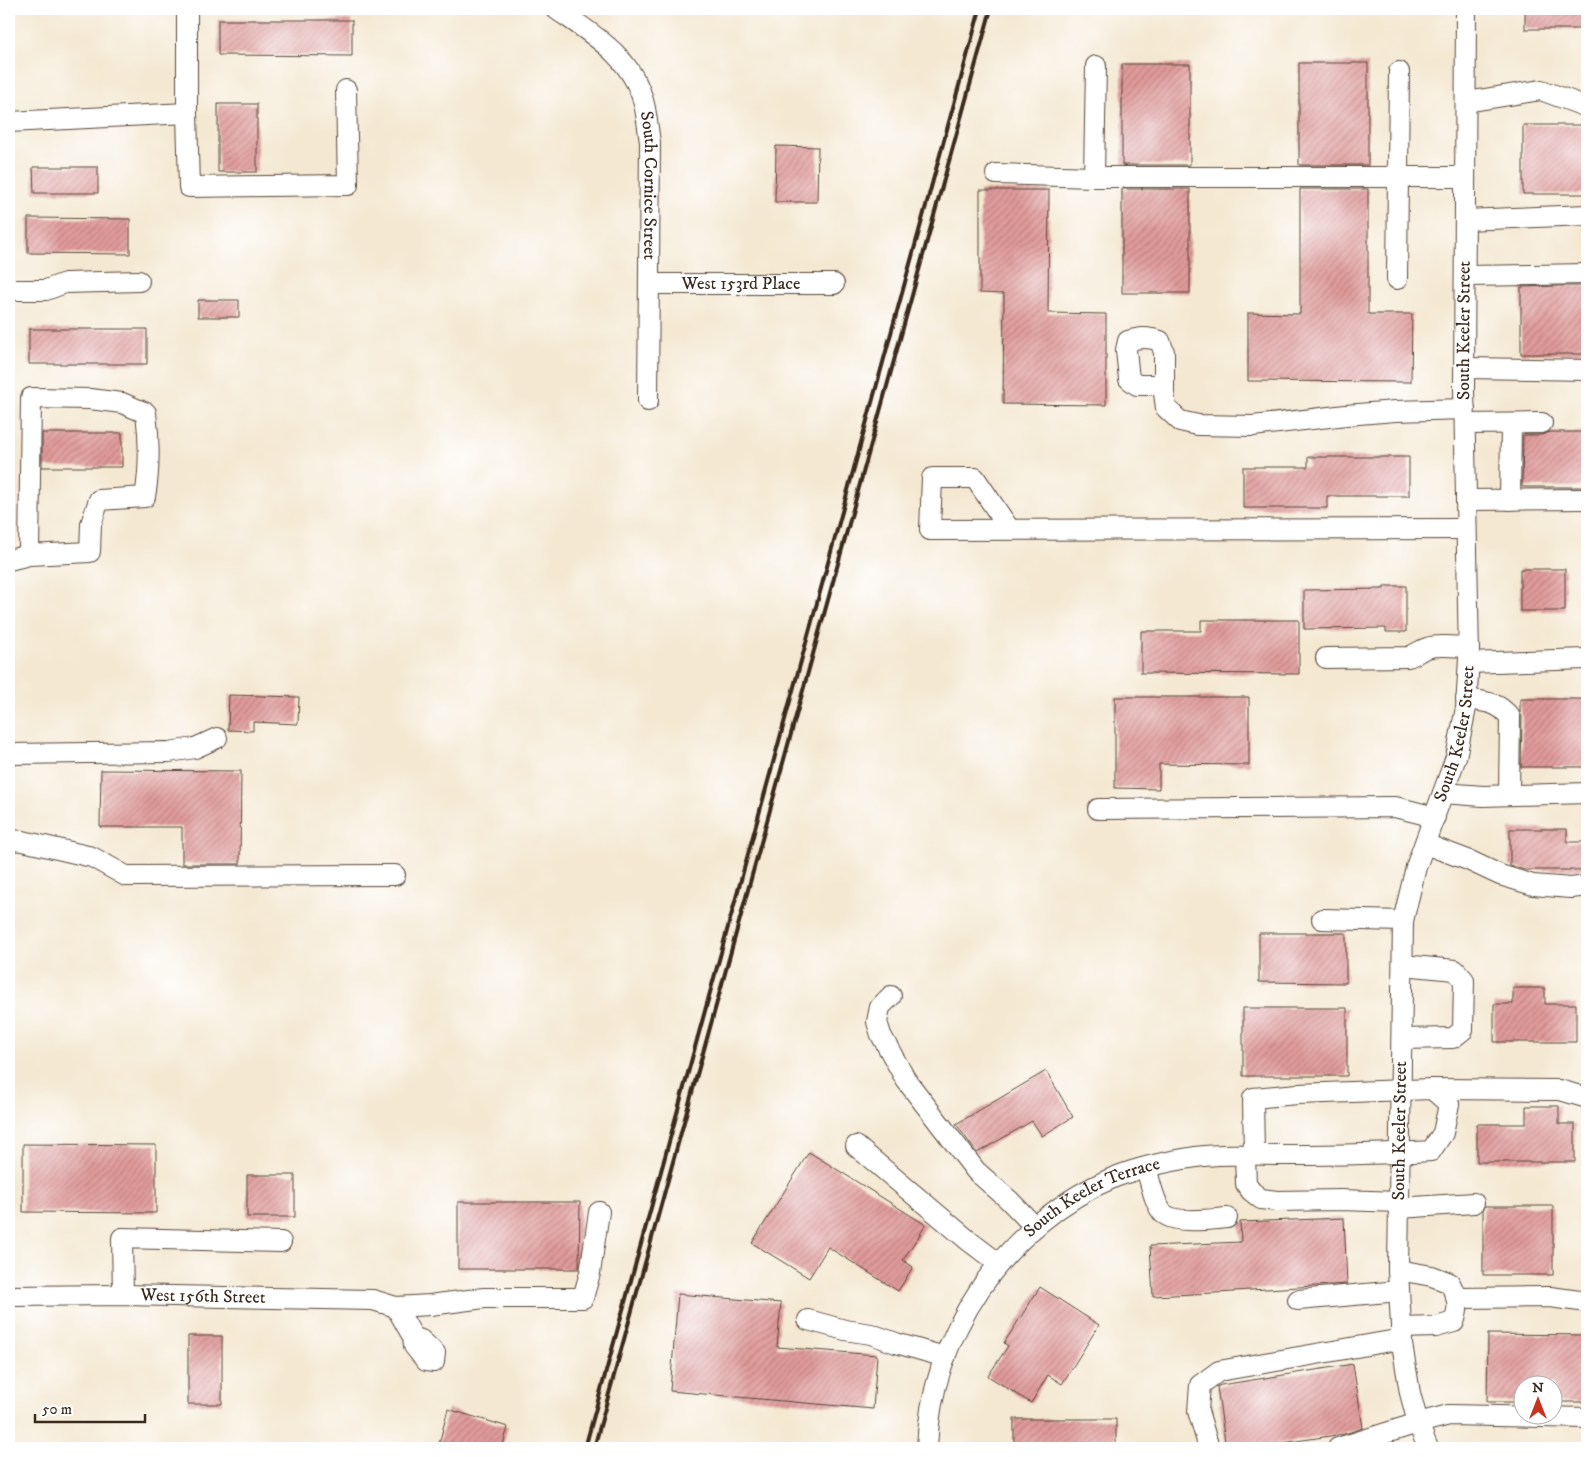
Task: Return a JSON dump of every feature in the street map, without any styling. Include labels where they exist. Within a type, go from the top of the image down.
[{"type":"street","points":[[187,9],[187,113],[190,187],[348,184],[346,90]]},
{"type":"street","name":"South Cornice Street","points":[[556,9],[603,41],[630,70],[644,102],[650,142],[648,401]]},
{"type":"street","name":"South Keeler Street","points":[[1428,1448],[1418,1423],[1410,1393],[1402,1334],[1398,1270],[1403,921],[1416,868],[1456,757],[1466,699],[1469,655],[1465,417],[1466,9]]},
{"type":"street","points":[[1094,177],[1096,66]]},
{"type":"street","points":[[1397,279],[1399,72]]},
{"type":"street","points":[[1466,102],[1541,90],[1587,107]]},
{"type":"street","points":[[9,122],[187,113]]},
{"type":"street","points":[[996,174],[1094,177],[1465,177]]},
{"type":"street","points":[[1465,220],[1587,215]]},
{"type":"street","points":[[1465,276],[1587,274]]},
{"type":"street","points":[[9,290],[46,290],[65,283],[138,282]]},
{"type":"street","name":"West 153rd Place","points":[[649,284],[834,284]]},
{"type":"street","points":[[1465,368],[1587,370]]},
{"type":"street","points":[[1164,384],[1166,408],[1180,421],[1198,425],[1253,426],[1395,411],[1465,417],[1511,424],[1542,423]]},
{"type":"street","points":[[9,560],[29,555],[90,552],[91,524],[99,500],[145,497],[149,470],[149,437],[146,413],[122,403],[90,399],[31,398],[29,555]]},
{"type":"street","points":[[1510,500],[1511,424]]},
{"type":"street","points":[[1466,500],[1587,499]]},
{"type":"street","points":[[1010,530],[1466,529]]},
{"type":"street","points":[[1326,658],[1408,658],[1430,647],[1469,655],[1587,659]]},
{"type":"street","points":[[1466,699],[1494,703],[1510,717],[1509,795]]},
{"type":"street","points":[[9,754],[169,752],[195,748],[217,738]]},
{"type":"street","points":[[1443,793],[1483,796],[1587,793]]},
{"type":"street","points":[[1098,810],[1395,807],[1434,817]]},
{"type":"street","points":[[9,840],[23,841],[92,857],[126,876],[395,875]]},
{"type":"street","points":[[1425,844],[1468,860],[1500,875],[1534,885],[1571,888],[1587,886]]},
{"type":"street","points":[[1322,919],[1403,921]]},
{"type":"street","points":[[1402,1039],[1453,1038],[1463,1030],[1464,980],[1455,970],[1403,965]]},
{"type":"street","points":[[891,996],[880,1007],[877,1022],[881,1035],[906,1080],[976,1171],[1009,1200],[1035,1227]]},
{"type":"street","points":[[1474,1203],[1399,1205],[1340,1200],[1277,1201],[1262,1199],[1251,1191],[1246,1184],[1253,1098],[1298,1094],[1432,1089],[1560,1090],[1587,1098]]},
{"type":"street","name":"South Keeler Terrace","points":[[927,1448],[927,1425],[934,1386],[951,1341],[970,1304],[998,1263],[1016,1244],[1035,1227],[1078,1196],[1115,1177],[1197,1157],[1430,1151],[1443,1133],[1449,1104],[1432,1089]]},
{"type":"street","points":[[856,1146],[998,1263]]},
{"type":"street","points":[[1146,1168],[1160,1210],[1168,1217],[1180,1220],[1227,1218]]},
{"type":"street","points":[[413,1337],[396,1307],[484,1298],[583,1298],[590,1273],[599,1212]]},
{"type":"street","points":[[123,1295],[122,1238],[281,1242]]},
{"type":"street","points":[[1209,1448],[1198,1411],[1200,1385],[1219,1371],[1454,1322],[1459,1309],[1457,1298],[1450,1283],[1432,1276],[1398,1270]]},
{"type":"street","points":[[1298,1300],[1400,1291]]},
{"type":"street","name":"West 156th Street","points":[[9,1296],[123,1295],[373,1300],[396,1307]]},
{"type":"street","points":[[1457,1298],[1550,1297],[1587,1302]]},
{"type":"street","points":[[808,1320],[845,1330],[871,1334],[945,1357]]},
{"type":"street","points":[[1338,1448],[1450,1415],[1587,1418]]},
{"type":"building","points":[[1525,9],[1587,9],[1587,29],[1525,29]]},
{"type":"building","points":[[218,20],[352,20],[352,56],[218,55]]},
{"type":"building","points":[[1299,63],[1368,63],[1368,165],[1299,165]]},
{"type":"building","points":[[1122,64],[1190,64],[1190,165],[1122,165]]},
{"type":"building","points":[[218,104],[257,104],[257,172],[218,172]]},
{"type":"building","points":[[1523,125],[1587,125],[1587,194],[1523,194]]},
{"type":"building","points":[[776,146],[818,147],[817,202],[775,202]]},
{"type":"building","points":[[33,167],[98,167],[98,193],[34,193]]},
{"type":"building","points":[[1122,189],[1190,189],[1190,293],[1122,293]]},
{"type":"building","points":[[1300,189],[1368,189],[1368,314],[1412,314],[1411,382],[1248,381],[1248,313],[1300,314]]},
{"type":"building","points":[[980,190],[1049,190],[1048,313],[1106,314],[1106,405],[1003,404],[1004,294],[980,293]]},
{"type":"building","points":[[28,218],[130,219],[130,254],[28,253]]},
{"type":"building","points":[[1587,286],[1587,354],[1521,354],[1521,287]]},
{"type":"building","points":[[198,300],[239,300],[239,317],[198,317]]},
{"type":"building","points":[[29,329],[147,329],[147,364],[29,364]]},
{"type":"building","points":[[1550,432],[1587,432],[1587,487],[1522,487],[1523,435],[1542,435]]},
{"type":"building","points":[[42,433],[122,433],[122,467],[42,467]]},
{"type":"building","points":[[1308,457],[1409,457],[1409,496],[1327,496],[1327,508],[1243,508],[1243,467],[1308,467]]},
{"type":"building","points":[[1520,569],[1565,569],[1565,611],[1520,611]]},
{"type":"building","points":[[1384,586],[1406,586],[1406,632],[1386,632],[1386,628],[1304,629],[1304,590],[1384,589]]},
{"type":"building","points":[[1201,620],[1299,620],[1299,674],[1141,673],[1141,631],[1201,631]]},
{"type":"building","points":[[229,695],[299,697],[298,724],[253,722],[253,731],[228,730]]},
{"type":"building","points":[[1115,697],[1249,697],[1249,765],[1159,764],[1159,789],[1115,788]]},
{"type":"building","points":[[1520,699],[1587,699],[1587,767],[1521,767],[1522,717],[1520,713]]},
{"type":"building","points":[[101,770],[241,771],[240,864],[182,864],[182,827],[100,827]]},
{"type":"building","points":[[1510,829],[1567,829],[1567,842],[1587,842],[1587,870],[1525,870],[1510,866]]},
{"type":"building","points":[[1259,933],[1346,933],[1346,983],[1259,982]]},
{"type":"building","points":[[1513,988],[1545,988],[1545,1004],[1576,1004],[1576,1042],[1494,1042],[1494,1004],[1513,1004]]},
{"type":"building","points":[[1243,1008],[1347,1008],[1347,1076],[1243,1076]]},
{"type":"building","points":[[1046,1071],[1073,1117],[1042,1136],[1032,1121],[977,1153],[956,1124]]},
{"type":"building","points":[[1526,1106],[1559,1106],[1559,1124],[1575,1124],[1575,1162],[1477,1162],[1477,1124],[1526,1124]]},
{"type":"building","points":[[23,1144],[156,1145],[156,1213],[23,1212]]},
{"type":"building","points":[[809,1152],[926,1225],[903,1260],[913,1267],[898,1291],[828,1247],[809,1278],[752,1243]]},
{"type":"building","points":[[247,1175],[295,1175],[295,1217],[247,1217]]},
{"type":"building","points":[[458,1202],[580,1202],[579,1269],[458,1269]]},
{"type":"building","points":[[1485,1206],[1553,1206],[1553,1275],[1483,1275],[1483,1210]]},
{"type":"building","points":[[1344,1218],[1347,1284],[1153,1296],[1150,1246],[1241,1242],[1240,1222]]},
{"type":"building","points":[[1040,1287],[1099,1325],[1062,1384],[1048,1375],[1031,1403],[988,1376],[1008,1346],[1004,1343]]},
{"type":"building","points":[[678,1294],[781,1303],[777,1347],[877,1355],[873,1409],[670,1391]]},
{"type":"building","points":[[1488,1334],[1587,1335],[1587,1402],[1564,1402],[1564,1374],[1514,1374],[1514,1402],[1487,1402]]},
{"type":"building","points":[[188,1336],[222,1336],[222,1404],[188,1404]]},
{"type":"building","points":[[1353,1364],[1363,1428],[1344,1434],[1248,1448],[1226,1448],[1217,1387]]},
{"type":"building","points":[[448,1409],[508,1427],[502,1448],[438,1448]]},
{"type":"building","points":[[1014,1419],[1116,1419],[1116,1448],[1014,1448]]},
{"type":"railway","points":[[585,1448],[980,9]]},
{"type":"railway","points":[[594,1448],[991,9]]}]
